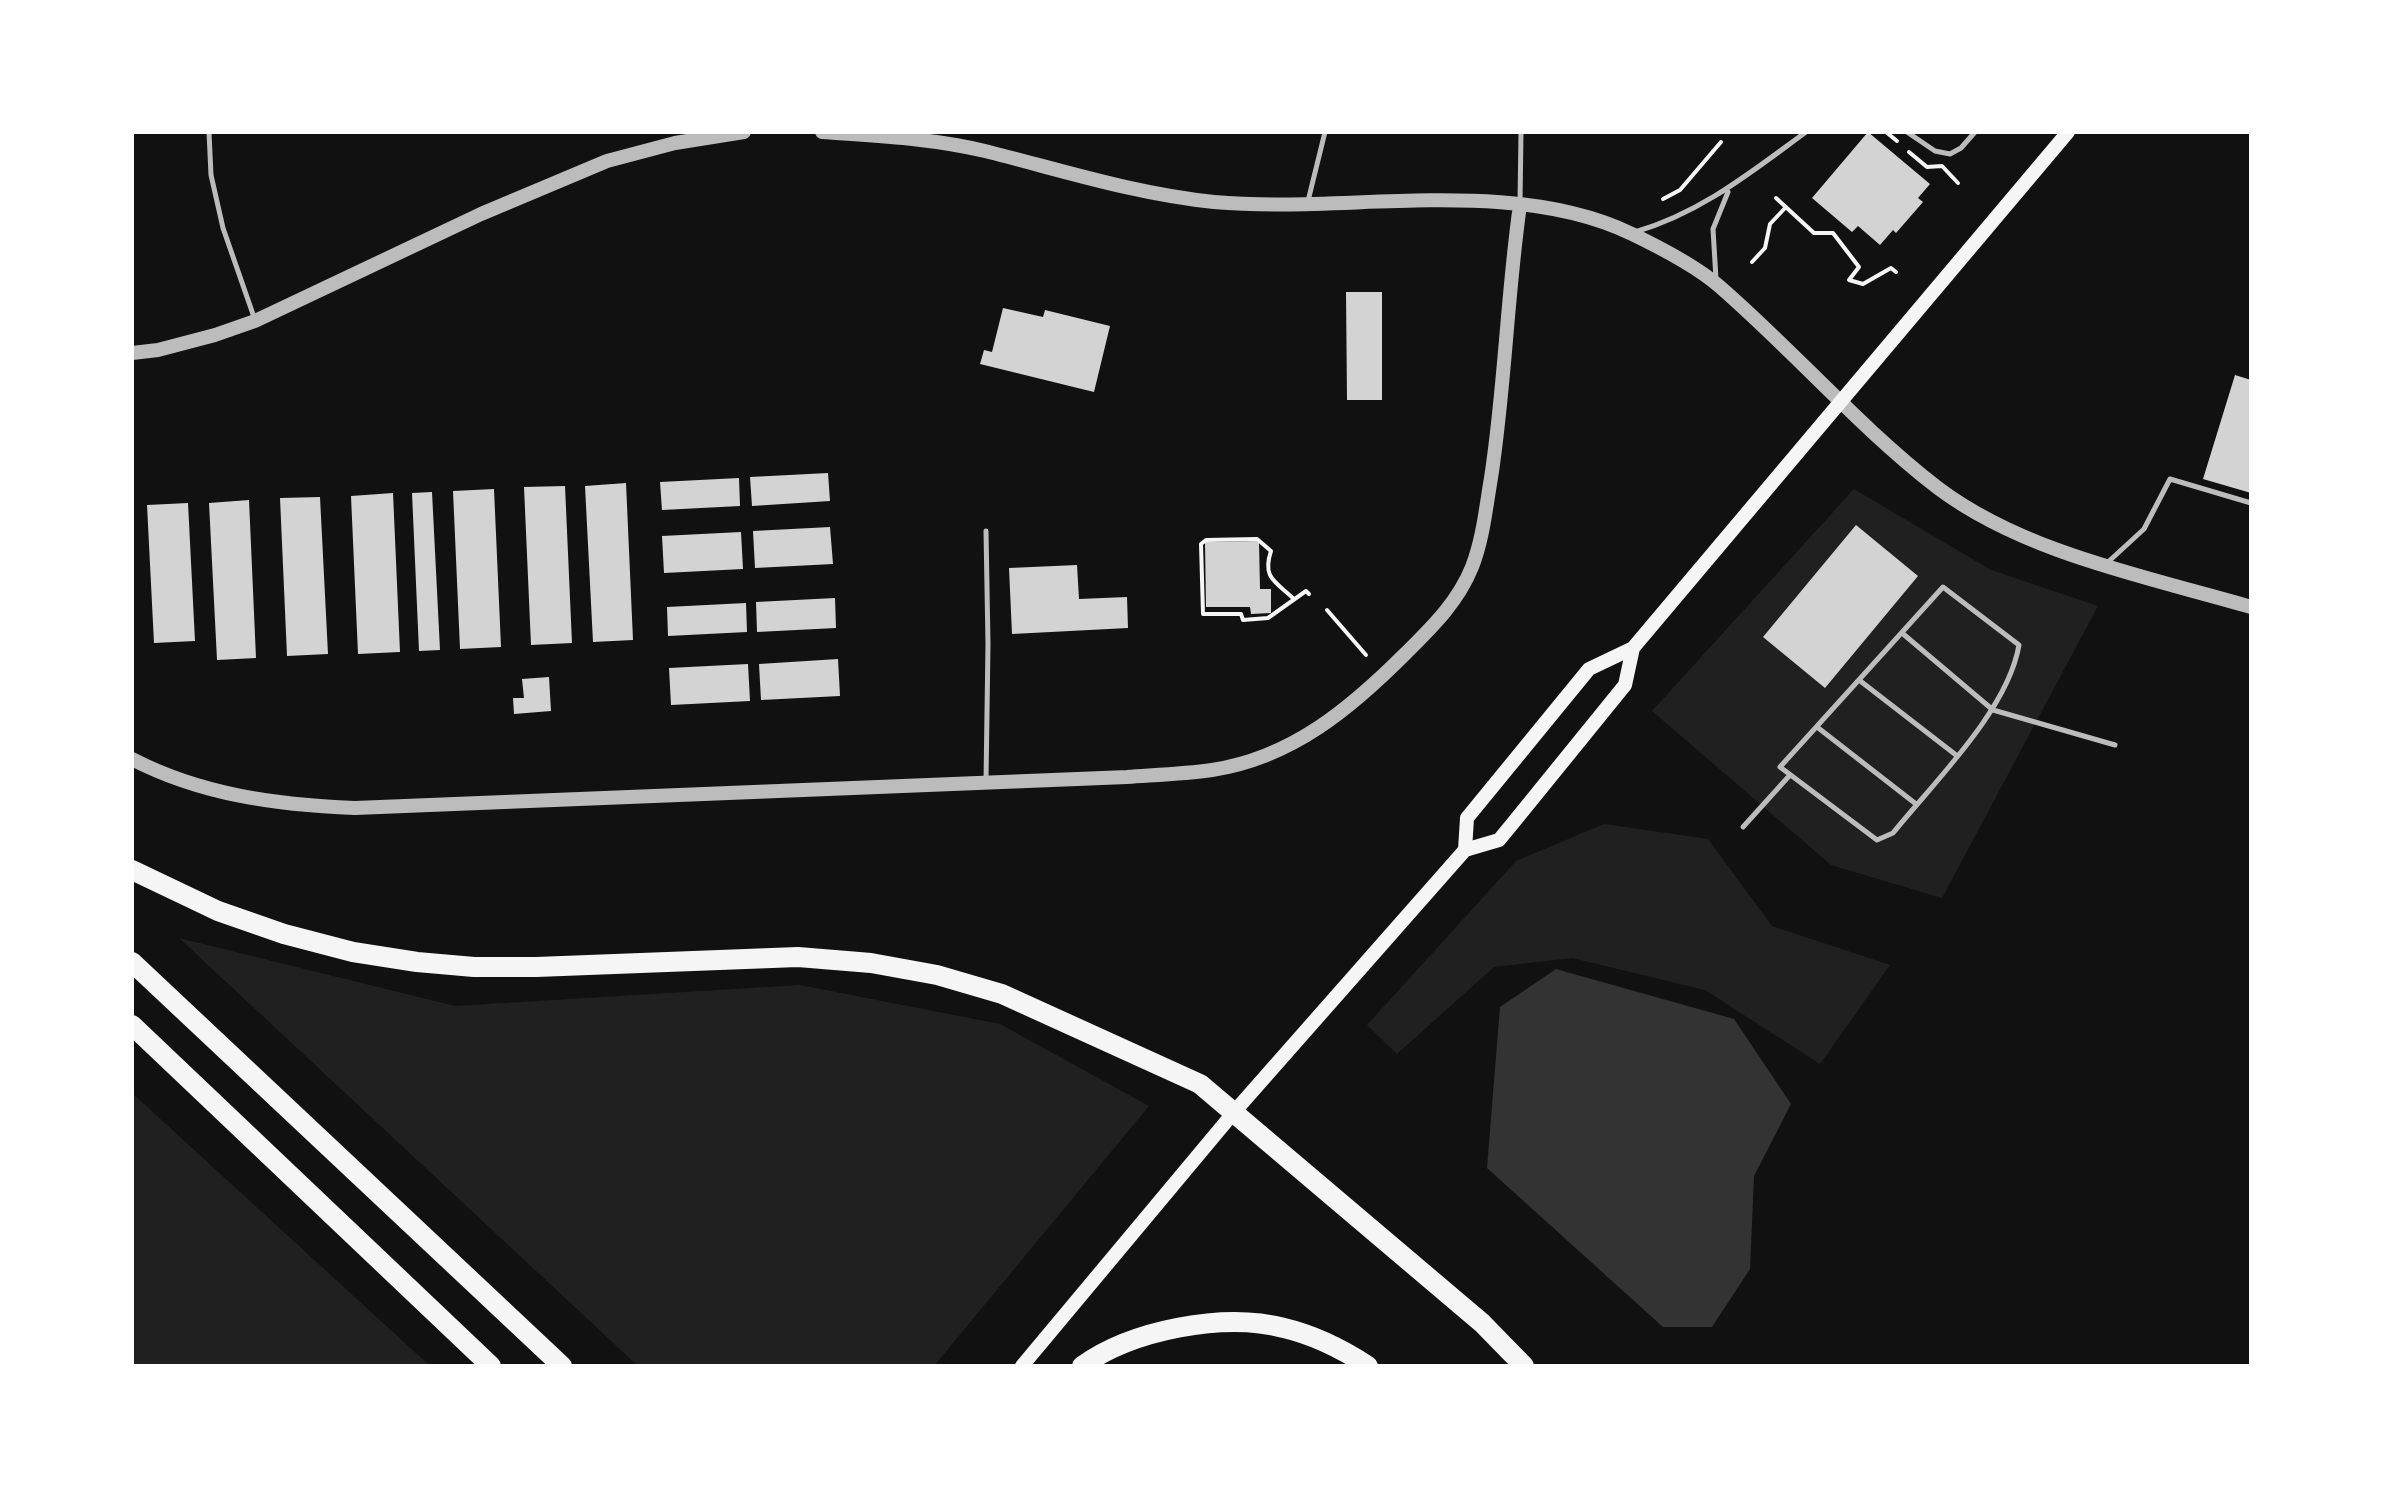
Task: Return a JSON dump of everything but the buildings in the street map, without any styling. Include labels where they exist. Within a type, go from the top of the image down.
[{"type":"highway","points":[[132,870],[218,911],[284,934],[353,952],[417,962],[474,967],[536,967],[798,957],[871,963],[937,975],[1002,994],[1200,1084],[1482,1323],[1524,1366]]},
{"type":"highway","points":[[132,962],[562,1366]]},
{"type":"highway","points":[[132,1025],[491,1366]]},
{"type":"highway","points":[[1082,1366],[1133,1341],[1175,1328],[1233,1322],[1282,1327],[1341,1349],[1368,1366]]},
{"type":"main road","points":[[1465,850],[1467,818],[1589,669],[1633,648],[2068,132]]},
{"type":"main road","points":[[1022,1366],[1235,1111],[1465,850],[1499,840],[1625,685],[1633,648]]},
{"type":"street","points":[[132,353],[201,339],[255,321],[481,214],[607,161],[675,143],[744,132]]},
{"type":"street","points":[[822,132],[919,139],[982,150],[1133,190],[1215,202],[1307,205],[1466,201],[1576,214],[1630,233],[1716,284],[1839,402],[1940,489],[2008,530],[2105,565],[2251,607]]},
{"type":"street","points":[[132,759],[153,770],[210,790],[274,803],[328,807],[1127,777],[1214,770],[1278,751],[1330,722],[1380,679],[1445,615],[1472,567],[1485,515],[1497,443],[1520,205]]},
{"type":"lane","points":[[209,132],[211,175],[223,228],[255,321]]},
{"type":"lane","points":[[1307,205],[1325,132]]},
{"type":"lane","points":[[1520,205],[1521,132]]},
{"type":"lane","points":[[1630,233],[1664,223],[1729,190],[1806,132]]},
{"type":"lane","points":[[1907,132],[1935,151],[1950,154],[1961,148],[1975,132]]},
{"type":"lane","points":[[1716,284],[1713,229],[1729,190]]},
{"type":"lane","points":[[2105,565],[2144,529],[2170,479],[2251,503]]},
{"type":"lane","points":[[986,531],[986,781]]},
{"type":"lane","points":[[1943,587],[2019,645],[2015,667],[1993,710],[1893,833],[1877,840],[1780,767],[1859,680],[1943,587]]},
{"type":"lane","points":[[1902,633],[1993,710],[2115,745]]},
{"type":"lane","points":[[1859,680],[1956,755]]},
{"type":"lane","points":[[1817,727],[1916,804]]},
{"type":"lane","points":[[1743,827],[1790,775]]},
{"type":"path","points":[[1663,199],[1680,190],[1721,142]]},
{"type":"path","points":[[1776,198],[1814,233],[1833,233],[1839,239],[1859,267],[1849,280],[1863,284],[1891,268],[1896,272]]},
{"type":"path","points":[[1752,262],[1765,248],[1770,224],[1786,207]]},
{"type":"path","points":[[1294,599],[1268,573],[1266,567],[1271,551],[1257,539],[1206,540],[1201,544],[1203,614],[1241,614],[1243,620],[1268,618],[1306,591],[1309,594]]},
{"type":"path","points":[[1327,610],[1366,655]]},
{"type":"shaded area","points":[[1854,489],[1991,570],[2098,606],[1942,898],[1831,865],[1652,711]]},
{"type":"shaded area","points":[[1604,824],[1708,839],[1772,926],[1890,965],[1820,1064],[1705,990],[1572,958],[1494,967],[1397,1054],[1367,1025],[1516,861]]},
{"type":"shaded area","points":[[179,938],[455,1006],[800,985],[1000,1024],[1149,1106],[934,1366],[638,1366]]},
{"type":"shaded area","points":[[1556,969],[1734,1019],[1791,1104],[1754,1176],[1750,1269],[1712,1327],[1663,1327],[1487,1168],[1500,1007]]},
{"type":"shaded area","points":[[132,1093],[430,1366],[132,1366]]}]
